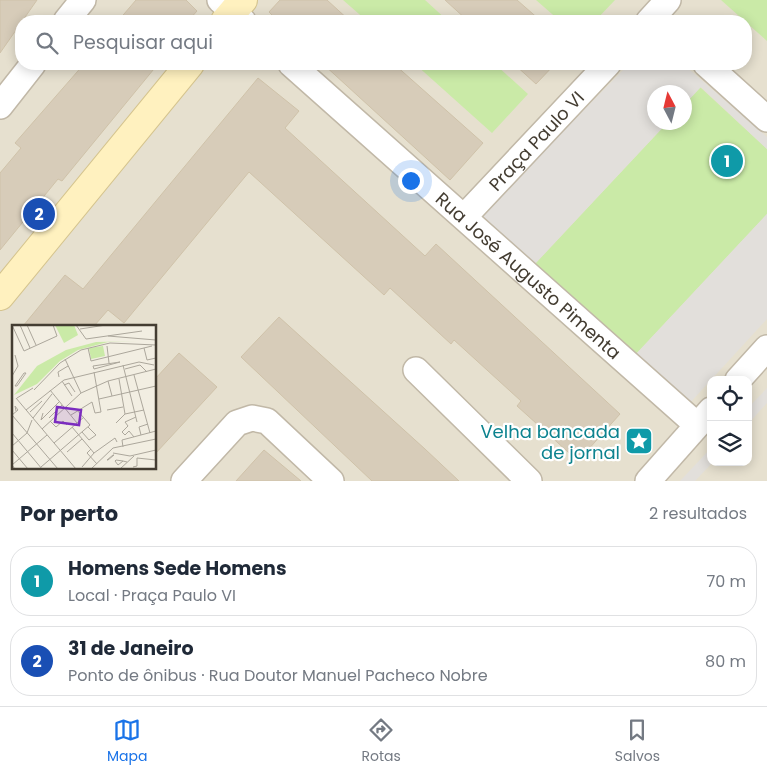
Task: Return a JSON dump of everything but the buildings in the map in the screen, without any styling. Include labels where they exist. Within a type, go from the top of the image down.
[{"type":"street","points":[[71,15],[83,0]]},
{"type":"street","points":[[0,106],[28,70]]},
{"type":"street","points":[[0,296],[185,70]]},
{"type":"street","name":"Rua José Augusto Pimenta","points":[[299,70],[464,217],[704,418]]},
{"type":"street","name":"Praça Paulo VI","points":[[464,217],[602,70]]},
{"type":"street","points":[[713,70],[767,119]]},
{"type":"street","points":[[742,376],[767,348]]},
{"type":"street","points":[[416,370],[529,481]]},
{"type":"street","points":[[184,481],[237,422],[252,418],[267,421],[331,481]]},
{"type":"street","points":[[648,481],[704,418]]},
{"type":"shaded area","points":[[0,0],[767,0],[767,481],[0,481]]},
{"type":"shaded area","points":[[623,70],[690,70],[767,137],[767,149],[701,87],[692,97],[692,85],[647,85],[647,130],[660,130],[533,266],[480,216]]},
{"type":"shaded area","points":[[767,214],[767,319],[715,376],[707,376],[707,384],[688,405],[636,354]]},
{"type":"shaded area","points":[[767,388],[767,403],[752,420],[752,404]]},
{"type":"shaded area","points":[[707,452],[707,466],[709,466],[695,481],[680,481]]},
{"type":"green space","points":[[343,0],[425,0],[441,15],[360,15]]},
{"type":"green space","points":[[536,0],[615,0],[601,15],[553,15]]},
{"type":"green space","points":[[721,0],[767,0],[767,41],[752,28],[752,15],[738,15]]},
{"type":"green space","points":[[422,70],[502,70],[528,94],[492,133]]},
{"type":"green space","points":[[700,87],[767,149],[767,214],[636,354],[533,266],[660,130],[692,130],[692,96]]},
{"type":"place","name":"Homens Sede Homens","points":[[727,161]]},
{"type":"place","name":"31 de Janeiro","points":[[39,214]]},
{"type":"place","name":"Velha bancada de jornal","points":[[639,441]]}]
